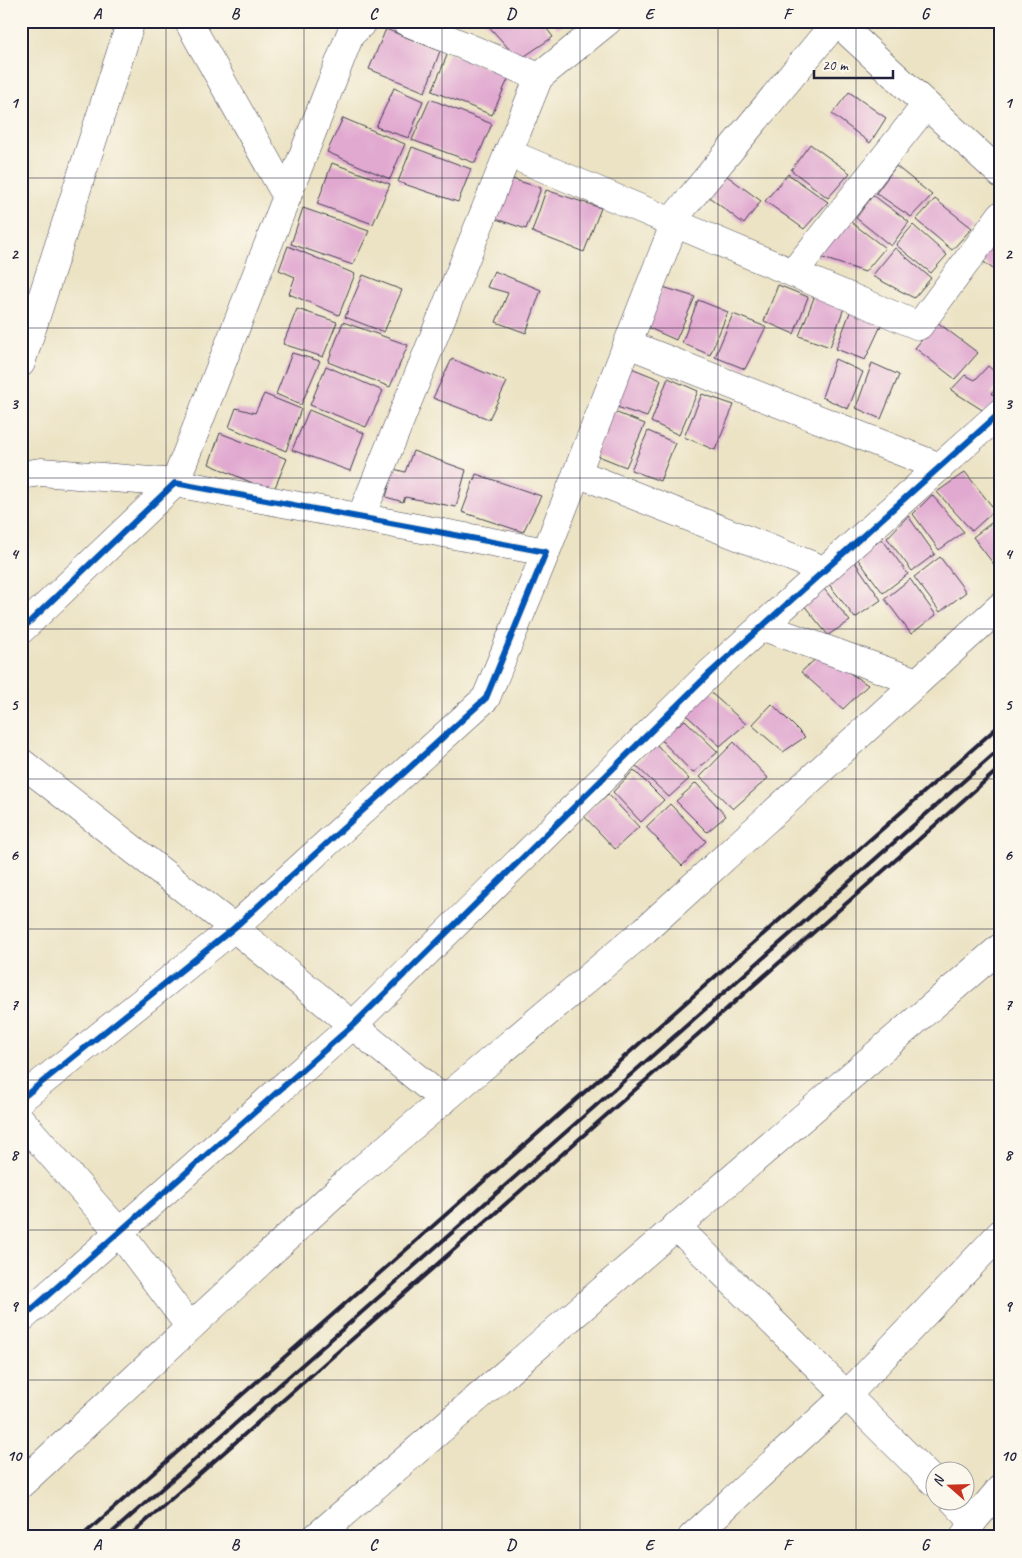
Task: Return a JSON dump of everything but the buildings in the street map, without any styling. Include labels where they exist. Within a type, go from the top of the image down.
[{"type":"street","points":[[21,363],[131,21]]},
{"type":"street","points":[[188,21],[286,197]]},
{"type":"street","points":[[405,21],[540,76]]},
{"type":"street","points":[[361,517],[540,76],[608,21]]},
{"type":"street","points":[[21,1099],[234,928],[486,698],[546,552],[679,212],[836,21],[1001,174]]},
{"type":"street","points":[[21,630],[175,482],[350,35],[362,22]]},
{"type":"street","points":[[793,272],[926,105]]},
{"type":"street","points":[[508,153],[919,326],[1001,215]]},
{"type":"street","points":[[628,344],[940,466]]},
{"type":"street","points":[[21,1319],[353,1025],[710,673],[1001,412]]},
{"type":"street","points":[[21,476],[42,472],[175,482],[546,552]]},
{"type":"street","points":[[577,472],[824,570]]},
{"type":"street","points":[[21,1484],[350,1179],[645,930],[1001,606]]},
{"type":"street","points":[[761,626],[917,682]]},
{"type":"street","points":[[21,762],[234,928],[444,1100]]},
{"type":"street","points":[[316,1537],[1001,947]]},
{"type":"street","points":[[21,1120],[120,1232],[190,1327]]},
{"type":"street","points":[[676,1226],[924,1472]]},
{"type":"street","points":[[692,1537],[847,1395],[1001,1233]]},
{"type":"street","points":[[960,1510],[974,1529],[1001,1488]]},
{"type":"railway","points":[[81,1537],[1001,724]]},
{"type":"railway","points":[[107,1537],[1001,748]]},
{"type":"railway","points":[[128,1537],[1001,767]]},
{"type":"cycle path","points":[[21,1319],[353,1025],[710,673],[1001,412]]},
{"type":"cycle path","points":[[21,630],[175,483],[546,552],[486,698],[234,928],[21,1099]]}]
